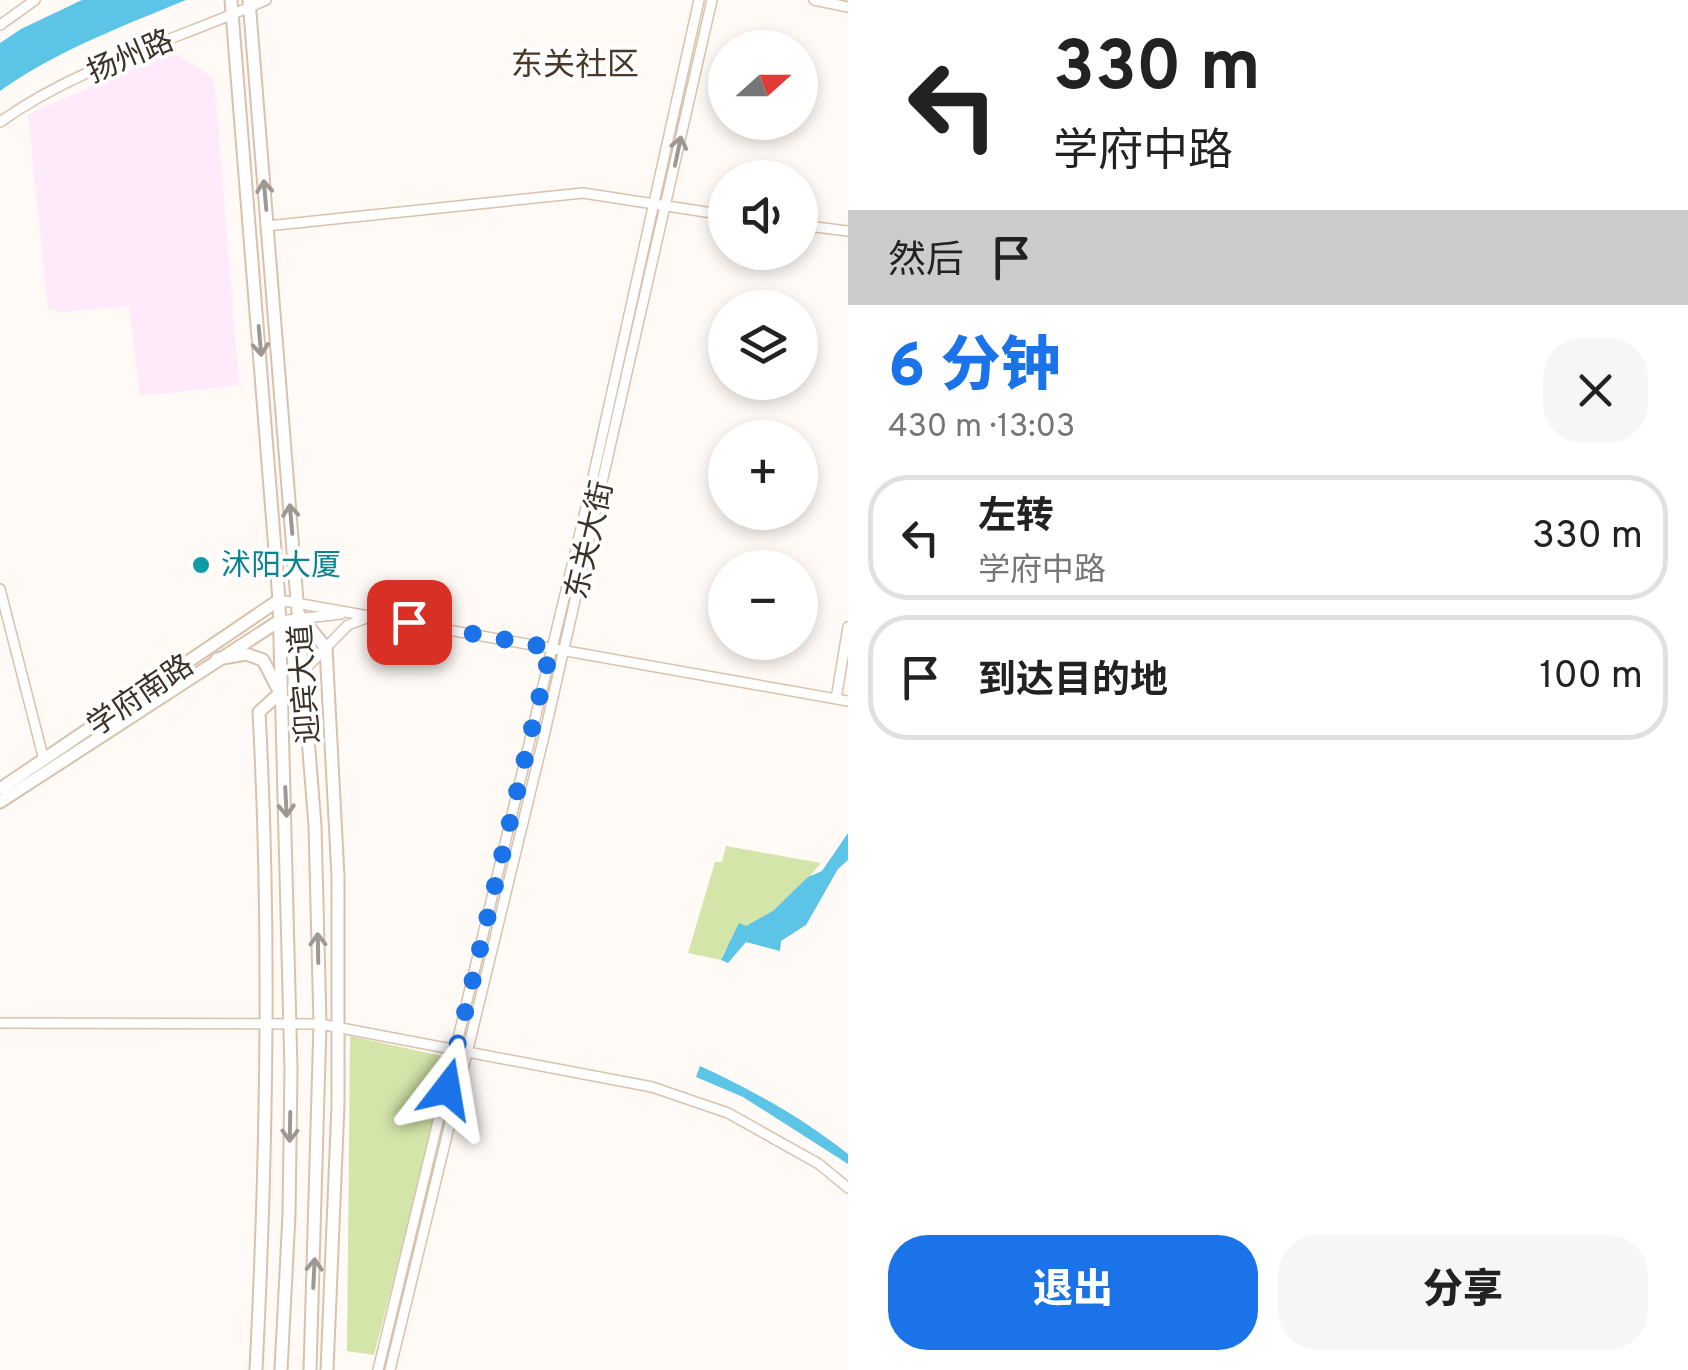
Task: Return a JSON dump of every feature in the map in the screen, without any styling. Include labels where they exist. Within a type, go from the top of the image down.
[{"type":"main road","name":"迎宾大道","points":[[231,0],[279,600],[290,1023],[289,1215],[280,1370]]},
{"type":"main road","name":"迎宾大道","points":[[249,4],[314,826],[320,1024],[310,1370]]},
{"type":"main road","name":"学府南路","points":[[0,789],[279,600]]},
{"type":"main road","points":[[299,610],[326,648],[338,876],[338,1028],[327,1370]]},
{"type":"main road","name":"学府南路","points":[[0,802],[279,620]]},
{"type":"main road","points":[[217,659],[246,654],[263,660],[280,693],[259,712],[267,862],[269,1023],[256,1370]]},
{"type":"street","points":[[0,24],[36,0]]},
{"type":"street","name":"扬州路","points":[[0,122],[33,98],[87,73],[266,0]]},
{"type":"street","name":"东关大街","points":[[378,1370],[551,648],[699,0]]},
{"type":"street","name":"东关大街","points":[[390,1370],[563,651],[712,0]]},
{"type":"street","points":[[814,0],[848,7]]},
{"type":"street","points":[[267,226],[583,193],[708,213]]},
{"type":"street","points":[[818,228],[848,232]]},
{"type":"street","points":[[0,590],[44,760]]},
{"type":"street","points":[[279,600],[299,610],[373,615],[848,702]]},
{"type":"street","points":[[279,620],[299,610]]},
{"type":"street","points":[[303,671],[348,625],[373,615]]},
{"type":"street","points":[[836,699],[848,626]]},
{"type":"street","points":[[0,1023],[320,1024],[652,1087],[728,1112],[819,1164],[848,1188]]},
{"type":"shaded area","points":[[173,52],[214,78],[239,385],[140,396],[129,306],[61,312],[48,308],[28,114]]},
{"type":"green space","points":[[726,846],[821,863],[783,904],[739,934],[721,960],[688,953],[715,862],[722,862]]},
{"type":"green space","points":[[350,1036],[451,1058],[374,1355],[347,1351]]},
{"type":"water","points":[[82,0],[186,0],[67,51],[0,91],[0,43]]},
{"type":"water","points":[[848,833],[848,860],[838,869],[806,925],[781,941],[780,951],[746,942],[728,963],[721,960],[739,923],[746,926],[773,911],[808,877],[822,871]]},
{"type":"water","points":[[700,1066],[813,1128],[848,1154],[848,1164],[743,1097],[696,1077]]},
{"type":"place","name":"沭阳大厦","points":[[201,565]]},
{"type":"district","name":"东关社区","points":[[575,64]]},
{"type":"route","points":[[409,622],[551,648],[447,1089]]}]
